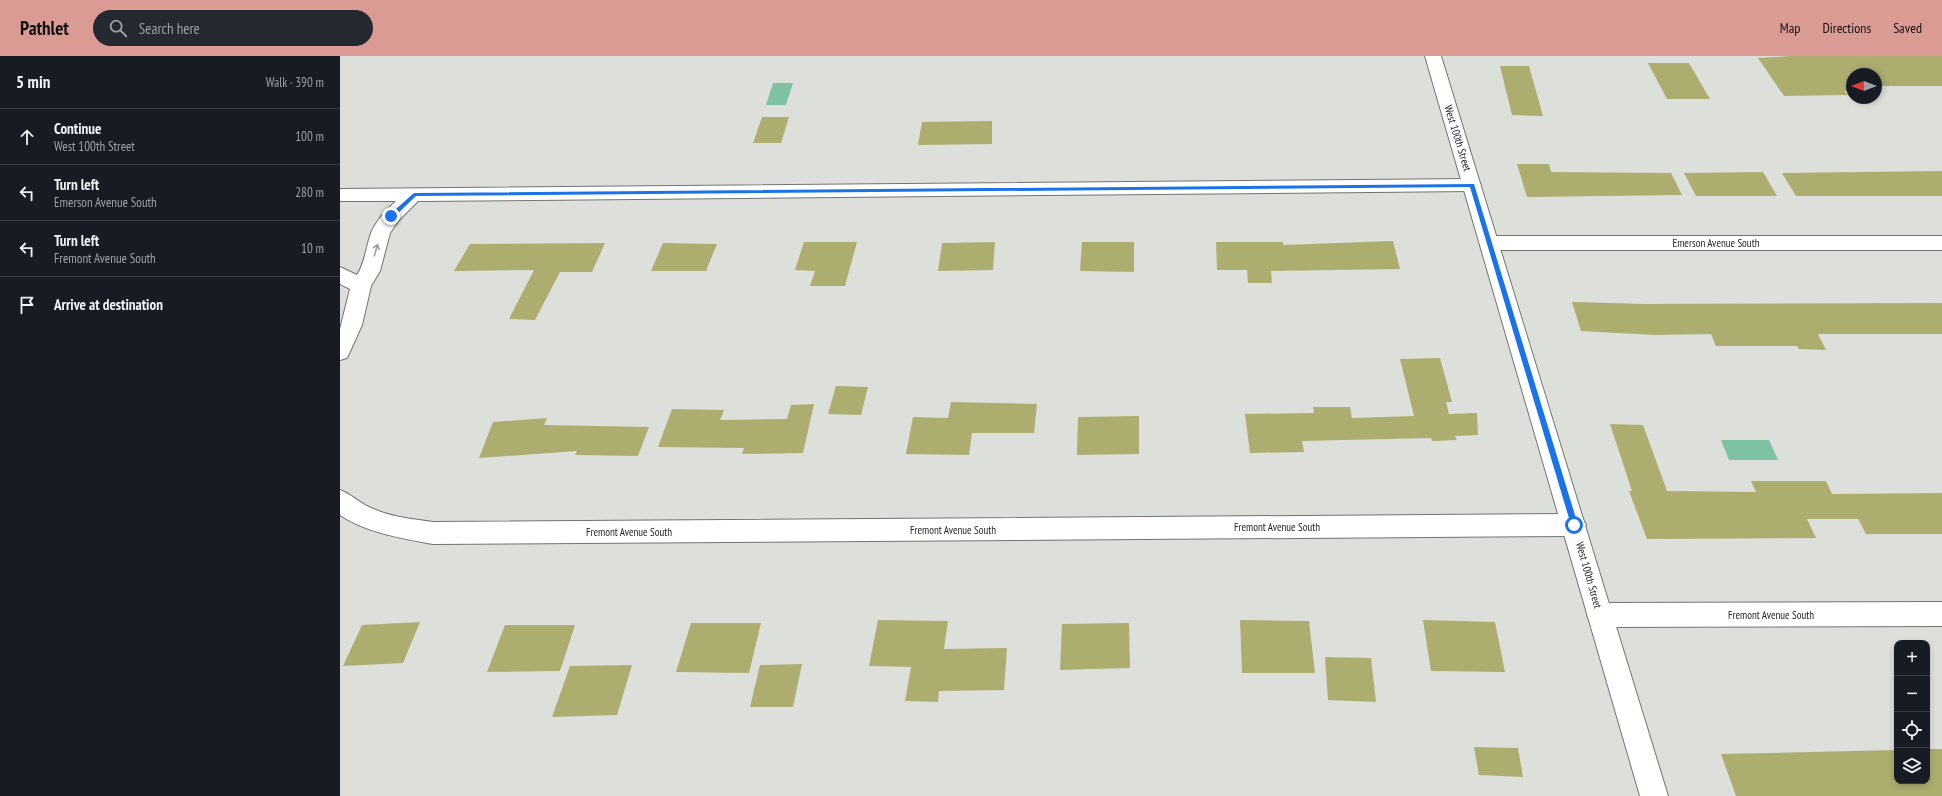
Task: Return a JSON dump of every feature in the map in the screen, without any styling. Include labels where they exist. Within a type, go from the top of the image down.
[{"type":"street","name":"West 100th Street","points":[[1433,56],[1654,796]]},
{"type":"street","points":[[340,195],[1472,185]]},
{"type":"street","points":[[340,352],[352,325],[361,286],[370,270],[381,232],[391,216],[414,194]]},
{"type":"street","name":"Emerson Avenue South","points":[[1490,243],[1942,243]]},
{"type":"street","points":[[340,274],[342,277],[361,286]]},
{"type":"street","name":"Fremont Avenue South","points":[[340,500],[347,507],[386,525],[433,533],[1574,525]]},
{"type":"street","name":"Fremont Avenue South","points":[[1600,615],[1942,614]]},
{"type":"shaded area","points":[[773,83],[793,83],[786,105],[766,105]]},
{"type":"shaded area","points":[[1721,440],[1769,440],[1778,460],[1729,460]]},
{"type":"building","points":[[1791,56],[1942,56],[1942,86],[1882,86],[1882,68],[1846,68],[1846,91],[1844,91],[1846,95],[1784,96],[1758,58]]},
{"type":"building","points":[[1648,63],[1689,63],[1710,99],[1667,99]]},
{"type":"building","points":[[1500,66],[1529,66],[1543,116],[1512,115]]},
{"type":"building","points":[[762,117],[789,117],[781,143],[753,143]]},
{"type":"building","points":[[992,121],[992,144],[918,145],[922,122]]},
{"type":"building","points":[[1517,164],[1549,164],[1551,172],[1671,173],[1682,195],[1527,197]]},
{"type":"building","points":[[1942,171],[1942,196],[1796,196],[1782,173]]},
{"type":"building","points":[[1763,172],[1777,196],[1696,196],[1684,173]]},
{"type":"building","points":[[1393,241],[1400,269],[1271,271],[1272,283],[1248,283],[1247,270],[1217,270],[1216,242],[1283,242],[1283,245]]},
{"type":"building","points":[[804,242],[857,242],[845,286],[810,286],[815,271],[795,270]]},
{"type":"building","points":[[995,242],[993,270],[938,271],[942,243]]},
{"type":"building","points":[[1082,242],[1134,242],[1134,272],[1080,271]]},
{"type":"building","points":[[605,243],[592,272],[560,272],[535,320],[509,319],[534,270],[454,271],[470,244]]},
{"type":"building","points":[[663,243],[717,244],[706,271],[651,271]]},
{"type":"building","points":[[1572,302],[1645,304],[1942,303],[1942,334],[1818,334],[1826,350],[1799,349],[1797,346],[1716,346],[1711,334],[1655,335],[1581,331]]},
{"type":"building","points":[[1440,358],[1452,402],[1446,402],[1449,414],[1477,413],[1478,435],[1455,436],[1457,440],[1432,441],[1431,438],[1302,441],[1304,452],[1250,453],[1245,414],[1314,413],[1313,407],[1350,407],[1352,418],[1414,416],[1400,359]]},
{"type":"building","points":[[836,386],[868,387],[861,415],[828,414]]},
{"type":"building","points":[[951,402],[1037,404],[1034,433],[972,433],[969,455],[906,454],[913,417],[948,418]]},
{"type":"building","points":[[814,404],[803,453],[742,454],[744,448],[658,447],[672,409],[724,410],[720,420],[787,419],[791,405]]},
{"type":"building","points":[[1139,416],[1139,454],[1077,455],[1078,417]]},
{"type":"building","points":[[547,418],[544,425],[649,427],[638,456],[575,455],[577,451],[479,458],[493,422]]},
{"type":"building","points":[[1610,424],[1643,425],[1667,491],[1756,492],[1751,481],[1826,481],[1832,494],[1942,493],[1942,534],[1866,534],[1858,519],[1807,519],[1816,538],[1647,539],[1629,491],[1632,491]]},
{"type":"building","points":[[878,620],[948,621],[944,649],[1007,648],[1004,690],[939,691],[938,702],[905,701],[911,667],[869,666]]},
{"type":"building","points":[[1240,620],[1309,621],[1315,673],[1242,673]]},
{"type":"building","points":[[1423,620],[1495,622],[1505,672],[1431,671]]},
{"type":"building","points":[[420,622],[403,663],[343,666],[362,625]]},
{"type":"building","points":[[691,623],[761,623],[749,673],[676,672]]},
{"type":"building","points":[[1129,623],[1130,668],[1060,670],[1062,624]]},
{"type":"building","points":[[505,625],[575,625],[560,671],[487,672]]},
{"type":"building","points":[[1325,657],[1371,658],[1376,702],[1328,700]]},
{"type":"building","points":[[802,664],[793,707],[750,707],[760,665]]},
{"type":"building","points":[[632,665],[617,715],[552,717],[570,666]]},
{"type":"building","points":[[1474,747],[1518,748],[1523,777],[1479,775]]},
{"type":"building","points":[[1930,749],[1942,749],[1942,796],[1736,796],[1721,754],[1894,750],[1894,784],[1930,784]]},
{"type":"route","points":[[391,216],[414,194],[1472,185],[1574,525]]}]
